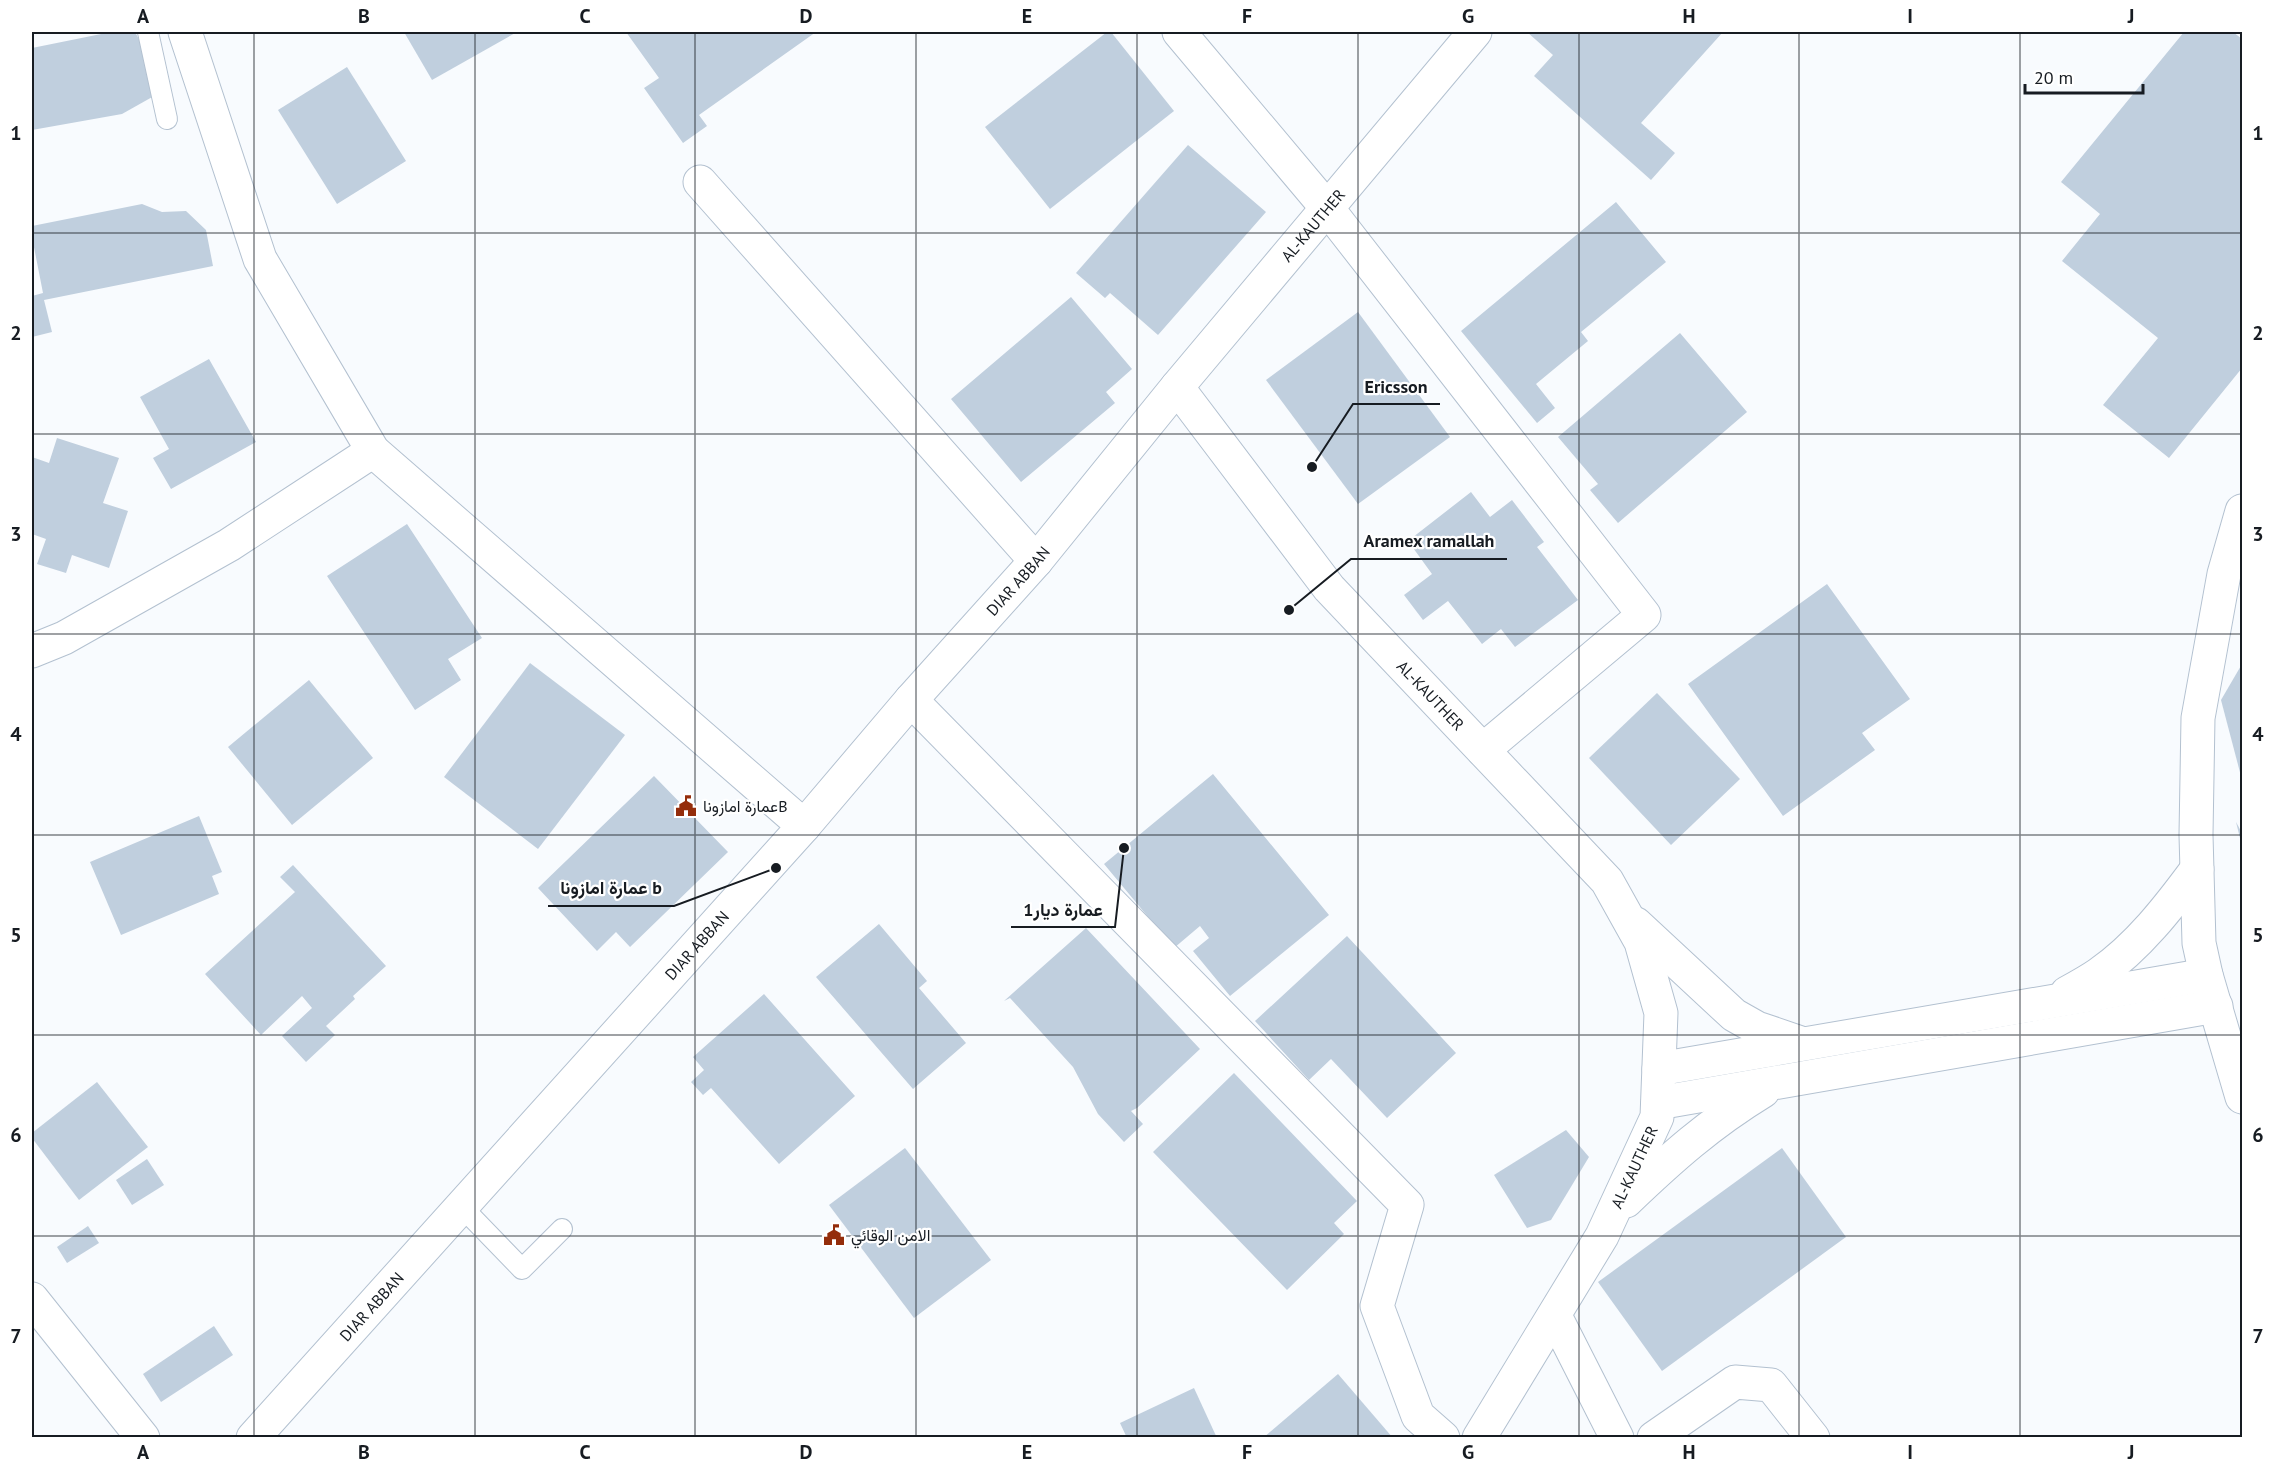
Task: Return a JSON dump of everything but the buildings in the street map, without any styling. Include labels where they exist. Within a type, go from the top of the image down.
[{"type":"street","points":[[185,32],[260,259],[373,451],[804,826]]},
{"type":"street","points":[[1179,32],[1327,208],[1644,615],[1483,750]]},
{"type":"street","name":"AL-KAUTHER","points":[[1475,32],[1177,387],[1329,588],[1607,881],[1641,942],[1660,1012],[1657,1117],[1602,1236],[1479,1437]]},
{"type":"street","points":[[700,182],[1036,561]]},
{"type":"street","name":"DIAR ABBAN","points":[[253,1437],[804,826],[911,700],[1036,561],[1177,387]]},
{"type":"street","points":[[32,651],[64,638],[229,545],[373,451]]},
{"type":"street","points":[[2242,511],[2224,574],[2198,718],[2197,869],[2199,943],[2206,975],[2242,1097]]},
{"type":"street","points":[[911,700],[1407,1205],[1377,1306],[1418,1416],[1443,1437]]},
{"type":"street","points":[[2055,1000],[2100,974],[2135,943],[2168,909],[2197,869]]},
{"type":"street","points":[[1624,912],[1734,1015],[1757,1028],[1802,1044]]},
{"type":"street","points":[[1659,1069],[2206,975]]},
{"type":"street","points":[[1658,1103],[2216,1006]]},
{"type":"street","points":[[1612,1215],[1691,1141],[1735,1108],[1778,1082]]},
{"type":"street","points":[[32,1299],[142,1437]]},
{"type":"street","points":[[1555,1316],[1617,1437]]},
{"type":"street","points":[[1654,1437],[1735,1382],[1771,1385],[1813,1437]]},
{"type":"lane","points":[[148,32],[167,119]]},
{"type":"lane","points":[[461,1206],[522,1269],[562,1229]]},
{"type":"place","name":"Ericsson","points":[[1312,467]]},
{"type":"place","name":"Aramex ramallah","points":[[1289,610]]},
{"type":"place","name":"عمارة امازوناB","points":[[686,806]]},
{"type":"place","name":"عمارة ديار1","points":[[1124,848]]},
{"type":"place","name":"عمارة امازونا b","points":[[776,868]]},
{"type":"place","name":"الامن الوقائي","points":[[834,1235]]}]
